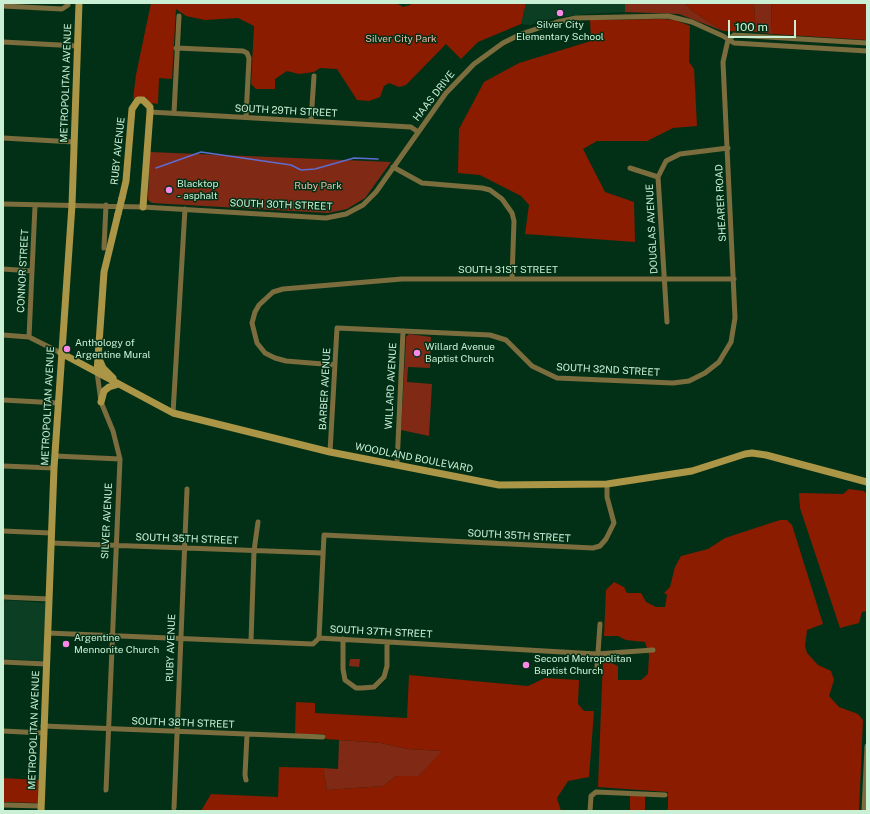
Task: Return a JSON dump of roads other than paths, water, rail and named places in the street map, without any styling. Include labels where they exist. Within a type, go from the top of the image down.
[{"type":"street","name":"METROPOLITAN AVENUE","points":[[41,809],[54,468],[72,205],[79,3]]},
{"type":"street","points":[[3,6],[62,9],[68,4]]},
{"type":"street","points":[[174,113],[176,48],[179,16]]},
{"type":"street","name":"HAAS DRIVE","points":[[393,167],[446,93],[474,64],[503,43],[536,28],[576,18],[668,16],[692,22],[723,36],[734,43],[867,51]]},
{"type":"street","points":[[728,40],[734,36],[867,43]]},
{"type":"street","name":"SHEARER ROAD","points":[[719,362],[731,342],[735,318],[723,62],[728,40]]},
{"type":"street","points":[[3,42],[78,46]]},
{"type":"street","points":[[176,48],[243,51],[249,58],[246,118]]},
{"type":"street","points":[[311,121],[314,76]]},
{"type":"street","name":"RUBY AVENUE","points":[[104,272],[126,181],[132,109],[138,100],[143,100],[150,107],[150,112]]},
{"type":"street","points":[[143,207],[150,112]]},
{"type":"street","name":"SOUTH 29TH STREET","points":[[150,112],[411,127],[418,132]]},
{"type":"street","points":[[3,138],[74,142]]},
{"type":"street","points":[[630,168],[658,177],[666,161],[680,154],[728,148]]},
{"type":"street","points":[[393,167],[422,183],[472,186],[490,190],[502,199],[512,213],[514,230],[512,279]]},
{"type":"street","name":"SOUTH 30TH STREET","points":[[3,204],[35,206],[106,205],[326,218],[354,211],[363,205],[376,192],[393,167]]},
{"type":"street","name":"DOUGLAS AVENUE","points":[[658,177],[667,322]]},
{"type":"street","points":[[104,248],[106,205]]},
{"type":"street","name":"CONNOR STREET","points":[[29,337],[35,206]]},
{"type":"street","points":[[174,413],[185,210]]},
{"type":"street","name":"SILVER AVENUE","points":[[103,257],[104,272],[97,372],[101,402],[113,431],[120,459],[115,545],[106,790]]},
{"type":"street","points":[[3,269],[32,271]]},
{"type":"street","name":"SOUTH 31ST STREET","points":[[335,365],[286,361],[265,353],[257,343],[252,322],[255,312],[265,298],[283,289],[402,279],[734,279]]},
{"type":"street","name":"SOUTH 32ND STREET","points":[[337,328],[481,334],[506,340],[532,366],[557,378],[673,383],[689,380],[705,373],[719,362]]},
{"type":"street","name":"BARBER AVENUE","points":[[330,452],[337,328]]},
{"type":"street","name":"WILLARD AVENUE","points":[[397,465],[403,331]]},
{"type":"street","points":[[3,335],[29,337],[61,353]]},
{"type":"street","name":"WOODLAND BOULEVARD","points":[[61,353],[174,413],[330,452],[508,486],[607,484],[692,471],[745,454],[759,454],[779,458],[867,482]]},
{"type":"street","points":[[98,358],[103,368],[118,384],[109,387],[104,391],[101,402]]},
{"type":"street","points":[[3,400],[58,403]]},
{"type":"street","points":[[55,456],[120,459]]},
{"type":"street","points":[[3,466],[54,468]]},
{"type":"street","name":"SOUTH 35TH STREET","points":[[51,543],[322,553],[324,534],[593,548],[600,546],[606,539],[614,522],[608,497],[607,484]]},
{"type":"street","name":"RUBY AVENUE","points":[[174,808],[187,489]]},
{"type":"street","points":[[251,641],[254,551],[258,522]]},
{"type":"street","points":[[3,531],[51,533]]},
{"type":"street","points":[[319,638],[322,553]]},
{"type":"street","points":[[3,597],[49,599]]},
{"type":"street","points":[[597,667],[600,624]]},
{"type":"street","name":"SOUTH 37TH STREET","points":[[48,633],[314,644],[319,638],[597,654],[653,650]]},
{"type":"street","points":[[343,639],[343,669],[345,680],[356,688],[374,687],[384,677],[387,666],[387,642]]},
{"type":"street","points":[[3,662],[46,664]]},
{"type":"street","name":"SOUTH 38TH STREET","points":[[3,731],[108,729],[322,737]]},
{"type":"street","points":[[246,780],[247,734]]},
{"type":"street","points":[[864,811],[867,746]]},
{"type":"street","points":[[590,811],[590,800],[593,794],[600,791],[665,795]]},
{"type":"street","points":[[3,805],[41,809]]},
{"type":"waterway","points":[[156,168],[201,152],[291,165],[301,170],[315,169],[354,158],[378,159]]},
{"type":"place","name":"Silver City Elementary School","points":[[560,13]]},
{"type":"place","name":"Blacktop - asphalt","points":[[169,190]]},
{"type":"place","name":"Anthology of Argentine Mural","points":[[67,349]]},
{"type":"place","name":"Willard Avenue Baptist Church","points":[[417,353]]},
{"type":"place","name":"Argentine Mennonite Church","points":[[66,644]]},
{"type":"place","name":"Second Metropolitan Baptist Church","points":[[526,665]]},
{"type":"park label","name":"Silver City Park","points":[[401,39]]},
{"type":"park label","name":"Ruby Park","points":[[318,186]]}]
